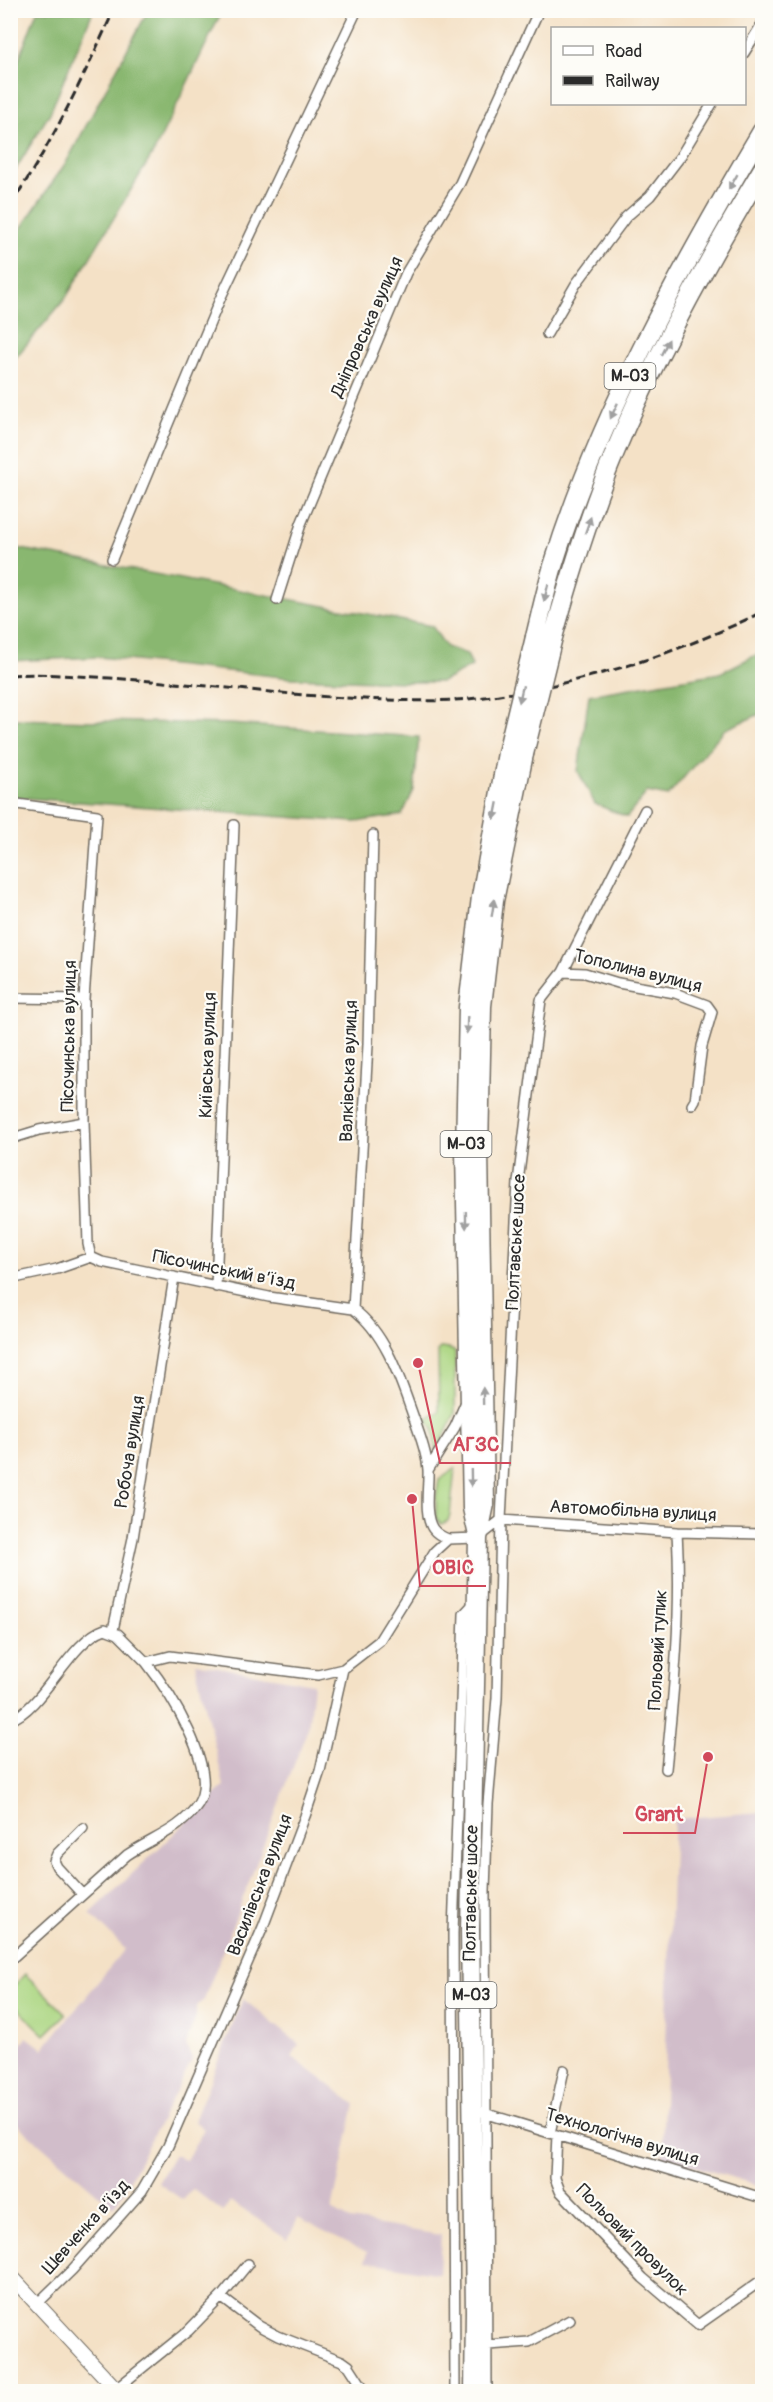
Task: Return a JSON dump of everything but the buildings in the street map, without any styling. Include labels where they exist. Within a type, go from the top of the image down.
[{"type":"highway","name":"М-03","points":[[478,1538],[472,1508],[465,1151],[468,1007],[481,897],[543,639],[553,567],[599,444],[665,305],[762,131]]},
{"type":"highway","name":"М-03","points":[[543,639],[572,572],[615,452],[677,323],[762,170]]},
{"type":"highway","name":"М-03","points":[[478,1538],[485,1504],[479,1151],[482,1006],[494,901],[516,754]]},
{"type":"highway","name":"Полтавське шосе","points":[[474,2391],[479,2111],[470,1930],[478,1538]]},
{"type":"street","points":[[112,559],[220,299],[357,10]]},
{"type":"street","name":"Дніпровська вулиця","points":[[277,600],[301,524],[406,273],[460,183],[538,10]]},
{"type":"street","points":[[746,50],[762,24]]},
{"type":"street","points":[[548,334],[576,284],[626,217],[650,196],[662,181],[680,157],[711,105]]},
{"type":"street","name":"Пісочинська вулиця","points":[[10,803],[97,815],[84,999],[84,1122],[88,1244],[91,1257]]},
{"type":"street","name":"Тополина вулиця","points":[[645,810],[562,972],[585,973],[618,983],[675,993],[707,1005],[712,1012],[702,1046],[695,1101],[692,1105]]},
{"type":"street","name":"Київська вулиця","points":[[216,1287],[234,825]]},
{"type":"street","name":"Валківська вулиця","points":[[353,1309],[368,1045],[373,835]]},
{"type":"street","name":"Полтавське шосе","points":[[487,2391],[488,2345],[479,2111],[488,1804],[497,1698],[501,1520],[520,1170],[541,1000],[562,972]]},
{"type":"street","points":[[10,998],[84,999]]},
{"type":"street","points":[[10,1139],[39,1130],[84,1122]]},
{"type":"street","points":[[10,1279],[57,1269],[91,1257]]},
{"type":"street","name":"Пісочинський в’їзд","points":[[91,1257],[102,1262],[216,1287],[353,1309]]},
{"type":"street","name":"Робоча вулиця","points":[[113,1630],[133,1538],[174,1277]]},
{"type":"street","points":[[353,1309],[379,1337],[395,1369],[425,1451],[428,1470],[427,1497],[433,1529],[448,1539],[478,1538],[501,1520]]},
{"type":"street","points":[[428,1470],[455,1427],[469,1393]]},
{"type":"street","name":"Автомобільна вулиця","points":[[501,1520],[677,1532],[762,1534]]},
{"type":"street","name":"Польовий тупик","points":[[666,1769],[676,1669],[679,1562],[677,1532]]},
{"type":"street","points":[[146,1662],[170,1656],[318,1675],[343,1669],[379,1641],[435,1551],[448,1539]]},
{"type":"street","points":[[455,2391],[453,1933],[464,1614],[477,1599]]},
{"type":"street","points":[[10,1720],[27,1709],[88,1638],[102,1630],[113,1630],[146,1662],[168,1694],[191,1734],[204,1784],[203,1794],[197,1805],[180,1824],[127,1855],[10,1960]]},
{"type":"street","name":"Василівська вулиця","points":[[186,2105],[262,1928],[305,1816],[320,1771],[343,1669]]},
{"type":"street","points":[[82,1894],[54,1861],[57,1854],[83,1828]]},
{"type":"street","name":"Польовий провулок","points":[[564,2070],[554,2134],[555,2178],[560,2191],[643,2278],[698,2325],[762,2280]]},
{"type":"street","name":"Шевченка в’їзд","points":[[37,2304],[80,2262],[142,2191],[168,2146],[186,2105]]},
{"type":"street","name":"Технологічна вулиця","points":[[479,2111],[762,2198]]},
{"type":"street","points":[[10,2275],[118,2390],[188,2331],[221,2297],[248,2264]]},
{"type":"street","points":[[221,2297],[268,2331],[342,2361],[349,2366],[366,2391]]},
{"type":"street","points":[[488,2345],[529,2342],[570,2320]]},
{"type":"shaded area","points":[[195,1663],[313,1684],[308,1728],[204,2000],[196,2006],[196,2016],[186,2044],[192,2060],[123,2193],[113,2207],[11,2119],[11,2057],[27,2037],[43,2049],[125,1949],[90,1914],[224,1786]]},
{"type":"shaded area","points":[[762,1812],[762,2186],[662,2157],[674,1819]]},
{"type":"shaded area","points":[[243,1999],[299,2044],[292,2057],[355,2104],[332,2210],[350,2220],[441,2235],[439,2274],[365,2261],[367,2252],[298,2218],[288,2239],[230,2201],[223,2212],[193,2189],[183,2200],[158,2183],[174,2155],[186,2160],[204,2129],[194,2121]]},
{"type":"green space","points":[[37,11],[93,11],[50,113],[11,177],[11,80]]},
{"type":"green space","points":[[148,11],[222,11],[155,150],[65,299],[11,363],[11,243],[67,161]]},
{"type":"green space","points":[[11,547],[432,626],[446,647],[467,654],[472,666],[442,682],[403,682],[291,678],[99,657],[11,661]]},
{"type":"green space","points":[[762,652],[762,713],[724,730],[668,796],[647,792],[627,817],[595,804],[578,771],[589,695],[720,673]]},
{"type":"green space","points":[[10,719],[231,724],[419,737],[414,790],[402,815],[355,822],[11,797]]},
{"type":"green space","points":[[440,1348],[455,1352],[455,1413],[439,1447],[435,1449],[433,1428],[426,1419],[439,1412],[438,1350]]},
{"type":"green space","points":[[455,1469],[450,1514],[448,1521],[441,1524],[436,1518],[439,1480]]},
{"type":"green space","points":[[25,1974],[66,2014],[45,2035],[11,2002],[11,1989]]},
{"type":"railway","points":[[10,205],[53,135],[114,10]]},
{"type":"railway","points":[[10,675],[110,678],[345,698],[411,701],[462,700],[551,686],[623,667],[694,642],[762,612]]},
{"type":"place","name":"АГЗС","points":[[418,1363]]},
{"type":"place","name":"ОВІС","points":[[412,1499]]},
{"type":"place","name":"Grant","points":[[708,1757]]}]
